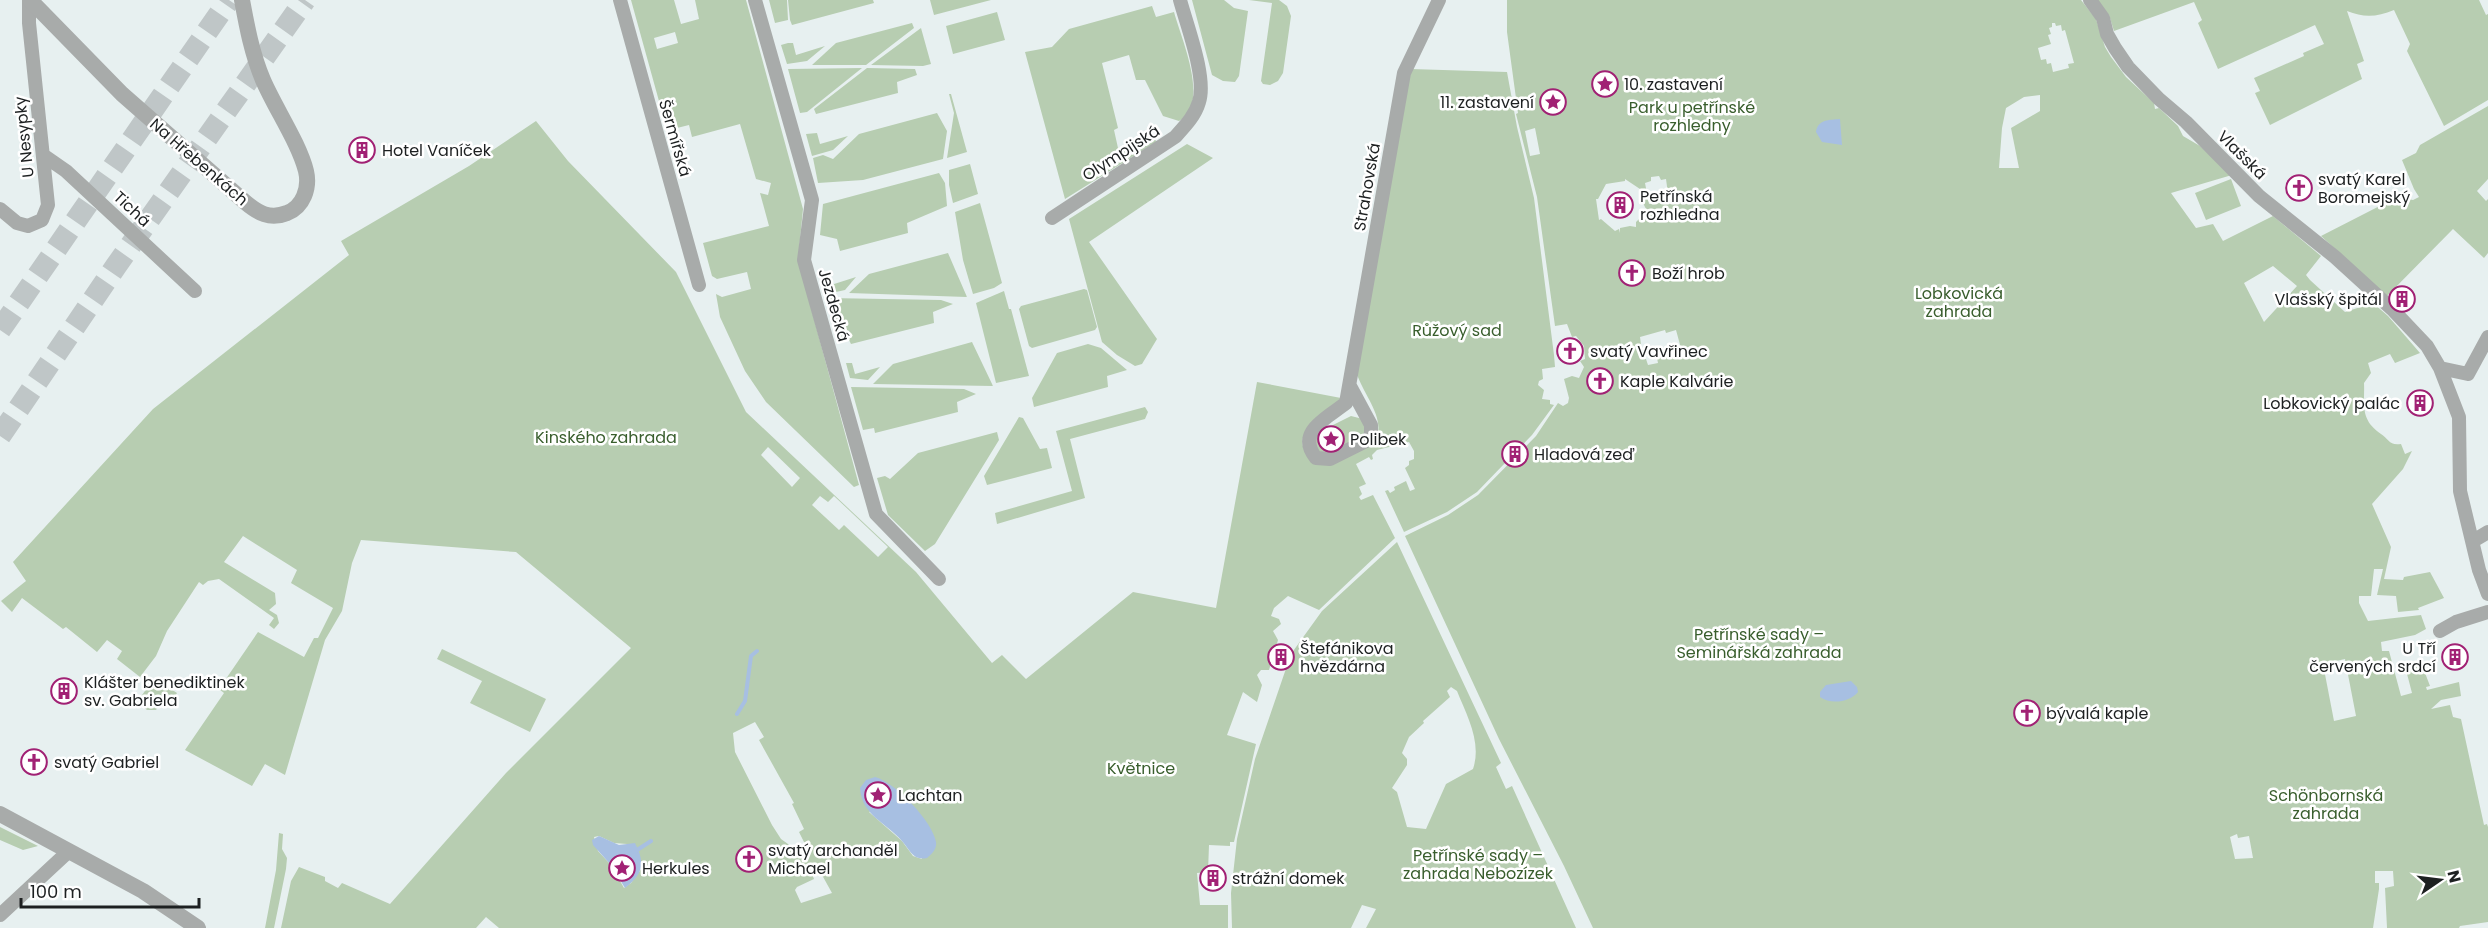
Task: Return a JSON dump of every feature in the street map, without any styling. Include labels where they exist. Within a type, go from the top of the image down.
[{"type":"street","name":"Na Hřebenkách","points":[[30,0],[122,94],[166,133],[259,214],[276,216],[295,209],[302,201],[307,189],[306,172],[262,79],[252,50],[242,0]]},
{"type":"street","name":"U Nesypky","points":[[0,209],[25,226],[35,225],[44,218],[48,205],[30,0]]},
{"type":"street","name":"Šermířská","points":[[620,0],[699,285]]},
{"type":"street","name":"Jezdecká","points":[[755,0],[812,200],[804,260],[876,514],[939,579]]},
{"type":"street","name":"Olympijská","points":[[1052,218],[1175,137],[1191,119],[1199,102],[1202,85],[1180,0]]},
{"type":"street","name":"Strahovská","points":[[1350,386],[1371,425],[1371,435],[1366,441],[1330,459],[1316,458],[1307,441],[1310,432],[1346,403],[1350,386],[1404,73],[1439,0]]},
{"type":"street","name":"Vlašská","points":[[2090,0],[2103,18],[2115,48],[2145,85],[2259,196],[2335,257],[2392,309],[2427,346],[2440,368],[2459,417],[2461,435],[2458,444],[2458,477],[2479,570],[2488,594]]},
{"type":"street","name":"Tichá","points":[[43,155],[66,171],[195,291]]},
{"type":"street","points":[[2440,368],[2468,374],[2488,337]]},
{"type":"street","points":[[2473,541],[2488,532]]},
{"type":"street","points":[[2440,631],[2456,622],[2488,612]]},
{"type":"street","points":[[0,814],[143,891],[198,928]]},
{"type":"street","points":[[0,915],[69,851]]},
{"type":"green space","points":[[631,0],[674,0],[681,24],[699,19],[695,0],[746,0],[803,209],[798,260],[859,485],[854,487],[766,402],[745,371],[720,317],[716,294],[722,297],[751,289],[747,272],[717,279],[712,276],[703,243],[769,226],[760,193],[768,195],[771,183],[756,179],[740,124],[692,137],[689,125],[677,128],[681,141],[673,139],[667,130]],"holes":[[[675,32],[678,43],[657,49],[654,38]]]},
{"type":"green space","points":[[769,0],[787,0],[788,20],[775,23]]},
{"type":"green space","points":[[788,0],[873,0],[874,3],[792,25]]},
{"type":"green space","points":[[930,0],[991,0],[934,15]]},
{"type":"green space","points":[[1192,0],[1224,0],[1234,8],[1248,11],[1239,76],[1235,82],[1223,81],[1212,75]]},
{"type":"green space","points":[[1249,0],[1279,0],[1287,6],[1291,16],[1283,73],[1278,81],[1270,85],[1263,84],[1261,81],[1272,3]]},
{"type":"green space","points":[[1507,0],[2081,0],[2096,19],[2105,47],[2126,77],[2154,103],[2155,109],[2159,108],[2178,126],[2183,136],[2200,146],[2232,175],[2171,193],[2196,228],[2213,224],[2223,241],[2273,216],[2321,256],[2306,275],[2310,280],[2345,312],[2373,303],[2388,316],[2420,353],[2395,363],[2390,354],[2368,363],[2371,373],[2364,383],[2364,404],[2369,423],[2389,442],[2401,444],[2405,454],[2412,451],[2403,469],[2372,504],[2391,547],[2384,579],[2403,580],[2404,577],[2430,572],[2444,598],[2418,608],[2419,610],[2398,612],[2396,596],[2377,595],[2383,569],[2374,569],[2371,596],[2359,596],[2359,603],[2368,621],[2421,615],[2426,629],[2415,635],[2381,642],[2382,651],[2389,651],[2401,696],[2412,693],[2406,670],[2422,665],[2430,686],[2426,687],[2427,690],[2459,682],[2461,696],[2441,700],[2431,709],[2450,705],[2453,717],[2461,719],[2484,825],[2487,824],[2488,827],[2488,922],[2459,928],[2387,928],[2385,888],[2394,886],[2393,871],[2375,871],[2375,883],[2379,883],[2379,889],[2373,928],[1593,928],[1499,739],[1405,536],[1448,515],[1478,495],[1536,436],[1558,403],[1563,406],[1568,403],[1569,398],[1564,379],[1572,376],[1579,378],[1584,367],[1580,361],[1585,359],[1584,346],[1576,336],[1572,337],[1567,324],[1555,326],[1537,197],[1516,114],[1518,113],[1507,32]],"holes":[[[2052,23],[2055,23],[2056,26],[2061,25],[2062,31],[2065,30],[2074,63],[2068,64],[2069,68],[2053,72],[2051,63],[2047,64],[2046,59],[2041,60],[2038,48],[2051,44],[2048,35],[2051,34],[2049,28],[2052,27]],[[2040,95],[2040,111],[2011,128],[2019,168],[1999,168],[2006,108],[2024,97]],[[1535,128],[1540,154],[1530,156],[1525,131]],[[1659,176],[1661,180],[1666,179],[1669,201],[1649,204],[1645,183],[1651,181],[1651,177]],[[1625,179],[1643,191],[1643,203],[1647,211],[1636,222],[1636,227],[1620,228],[1620,233],[1619,229],[1615,231],[1601,219],[1599,220],[1596,199],[1606,184],[1625,181]],[[2273,266],[2297,286],[2264,322],[2244,283]],[[1665,330],[1666,333],[1676,330],[1682,352],[1657,358],[1658,363],[1648,365],[1646,359],[1643,359],[1640,337]],[[2345,659],[2356,716],[2334,721],[2323,664]],[[2237,834],[2238,838],[2249,836],[2253,858],[2235,859],[2230,837]]]},
{"type":"green space","points":[[2096,0],[2479,0],[2486,15],[2488,14],[2488,100],[2444,126],[2407,51],[2410,44],[2394,10],[2370,16],[2347,11],[2364,61],[2357,64],[2362,79],[2270,125],[2255,93],[2260,91],[2254,78],[2304,56],[2303,53],[2324,44],[2315,25],[2218,69],[2198,23],[2202,20],[2194,2],[2114,31],[2109,15]]},
{"type":"green space","points":[[1152,6],[1156,17],[1174,12],[1191,70],[1193,101],[1188,113],[1179,121],[1163,116],[1145,80],[1136,80],[1129,55],[1102,63],[1118,128],[1114,130],[1118,148],[1155,138],[1156,142],[1065,199],[1025,52],[1052,47],[1069,29]]},
{"type":"green space","points":[[997,12],[1005,40],[953,54],[946,26]]},
{"type":"green space","points":[[912,23],[914,28],[866,65],[812,65],[836,43]]},
{"type":"green space","points":[[921,28],[931,64],[923,66],[871,65]]},
{"type":"green space","points":[[793,43],[796,55],[825,46],[807,61],[787,64],[781,45]]},
{"type":"green space","points":[[862,68],[807,112],[800,113],[788,69]]},
{"type":"green space","points":[[867,68],[915,69],[917,75],[897,82],[898,93],[816,114],[814,109]]},
{"type":"green space","points":[[1411,69],[1507,72],[1534,198],[1554,355],[1555,367],[1542,369],[1543,379],[1538,385],[1544,390],[1542,399],[1550,400],[1550,404],[1554,405],[1532,435],[1477,492],[1447,512],[1404,532],[1385,491],[1388,490],[1390,493],[1395,490],[1394,487],[1406,481],[1410,491],[1415,489],[1405,468],[1409,465],[1409,461],[1414,459],[1414,451],[1409,442],[1377,450],[1372,455],[1373,459],[1369,457],[1356,464],[1366,484],[1359,487],[1362,494],[1359,497],[1361,500],[1373,495],[1395,538],[1319,610],[1288,596],[1274,608],[1271,616],[1279,619],[1281,624],[1273,631],[1278,640],[1269,670],[1261,670],[1257,675],[1262,685],[1257,702],[1243,692],[1227,735],[1256,744],[1234,842],[1230,842],[1230,846],[1209,845],[1208,872],[1197,873],[1200,905],[1228,905],[1228,928],[499,928],[486,917],[476,928],[281,928],[291,881],[299,867],[325,877],[325,881],[338,888],[342,883],[390,904],[506,773],[631,648],[516,552],[361,540],[352,563],[342,611],[325,640],[285,775],[265,764],[252,786],[185,750],[224,693],[219,689],[258,632],[304,657],[314,638],[318,638],[333,608],[291,583],[297,570],[243,536],[224,562],[275,593],[276,604],[269,610],[277,615],[279,623],[274,629],[269,625],[274,618],[219,579],[208,581],[203,585],[199,582],[167,631],[156,656],[140,677],[117,659],[122,651],[107,640],[97,652],[66,627],[63,629],[22,598],[12,612],[1,601],[26,581],[13,562],[153,409],[349,255],[341,241],[469,166],[536,121],[568,161],[676,272],[746,412],[916,572],[992,663],[1002,655],[1026,679],[1133,592],[1216,608],[1257,382],[1341,398],[1306,432],[1303,440],[1304,449],[1310,459],[1376,439],[1378,423],[1376,414],[1357,374]],"holes":[[[768,447],[800,478],[792,487],[761,455]],[[820,496],[828,502],[834,496],[888,547],[878,557],[844,525],[839,530],[812,505]],[[755,722],[764,737],[759,740],[794,803],[792,804],[804,829],[799,832],[805,844],[795,849],[781,839],[735,752],[733,733]],[[902,794],[922,859],[913,856],[902,841],[869,812]],[[599,836],[614,843],[627,844],[642,868],[631,883],[624,888],[611,865],[598,851],[594,837]],[[817,866],[832,893],[801,903],[795,890],[814,879],[810,869]]]},
{"type":"green space","points":[[949,94],[951,94],[967,152],[947,158],[954,113]]},
{"type":"green space","points":[[2488,106],[2488,179],[2477,191],[2486,201],[2488,199],[2488,253],[2484,258],[2453,229],[2387,296],[2321,236],[2405,193],[2408,199],[2413,200],[2419,197],[2402,160],[2416,153],[2420,145]]},
{"type":"green space","points":[[937,113],[947,131],[943,159],[863,180],[818,183],[813,158],[823,155],[833,159],[859,134]]},
{"type":"green space","points":[[817,133],[820,144],[848,136],[833,150],[812,156],[806,134]]},
{"type":"green space","points":[[1187,144],[1213,158],[1089,242],[1157,339],[1142,364],[1135,366],[1102,342],[1069,219]]},
{"type":"green space","points":[[970,164],[978,194],[953,203],[949,185],[949,170]]},
{"type":"green space","points":[[939,173],[945,183],[947,206],[907,223],[908,233],[840,251],[837,239],[820,235],[823,204]]},
{"type":"green space","points":[[2231,179],[2241,206],[2206,220],[2195,193]]},
{"type":"green space","points":[[980,203],[1002,283],[994,288],[973,294],[963,260],[955,212]]},
{"type":"green space","points":[[948,253],[967,297],[849,293],[869,274]]},
{"type":"green space","points":[[827,273],[831,285],[856,277],[845,290],[827,294],[821,274]]},
{"type":"green space","points":[[1087,290],[1097,327],[1095,330],[1032,348],[1029,346],[1019,309],[1021,306]]},
{"type":"green space","points":[[1004,291],[1029,376],[996,383],[976,303]]},
{"type":"green space","points":[[828,298],[941,300],[953,304],[933,312],[934,323],[851,344],[849,340],[838,340]]},
{"type":"green space","points":[[972,342],[993,386],[873,384],[893,364]]},
{"type":"green space","points":[[1088,344],[1101,348],[1127,370],[1107,376],[1108,387],[1034,407],[1032,398],[1057,353]]},
{"type":"green space","points":[[846,363],[852,363],[855,374],[880,367],[868,380],[850,378]]},
{"type":"green space","points":[[851,387],[964,389],[976,394],[957,402],[958,412],[875,433],[874,428],[863,430]]},
{"type":"green space","points":[[1145,407],[1148,412],[1145,419],[1070,439],[1085,498],[997,524],[995,513],[1072,491],[1056,431]]},
{"type":"green space","points":[[1351,416],[1363,419],[1366,431],[1351,443],[1337,449],[1318,452],[1313,440],[1319,432]]},
{"type":"green space","points":[[1019,417],[1023,418],[1040,449],[1047,448],[1052,468],[987,485],[984,476]]},
{"type":"green space","points":[[997,432],[999,440],[935,544],[925,551],[888,515],[877,478],[885,476],[890,479],[918,453]]},
{"type":"green space","name":"Petřínské sady – zahrada Nebozízek","points":[[1397,542],[1501,763],[1496,767],[1506,789],[1512,786],[1576,928],[1366,928],[1376,909],[1362,905],[1351,928],[1232,928],[1231,893],[1237,839],[1255,759],[1291,654],[1322,611]],"holes":[[[1451,687],[1457,691],[1475,739],[1473,769],[1446,784],[1426,829],[1407,827],[1397,792],[1392,788],[1407,765],[1407,759],[1402,753],[1409,737],[1450,697],[1447,691]]]},
{"type":"green space","points":[[442,649],[546,699],[530,732],[470,703],[482,681],[437,659]]},
{"type":"green space","points":[[154,678],[177,693],[174,698],[168,694],[156,710],[147,710],[140,704],[140,698]]},
{"type":"green space","points":[[0,827],[38,846],[23,850],[0,840]]},
{"type":"green space","points":[[279,833],[283,834],[282,849],[287,858],[286,869],[274,928],[265,928],[276,870]]},
{"type":"water","points":[[1840,119],[1842,145],[1822,142],[1816,132],[1819,125],[1825,121]]},
{"type":"water","points":[[1851,681],[1857,687],[1858,692],[1850,698],[1835,702],[1820,697],[1820,692],[1826,685]]},
{"type":"water","points":[[875,777],[893,786],[928,824],[936,845],[927,858],[918,858],[912,854],[896,834],[876,818],[865,805],[860,788],[866,780]]},
{"type":"water","points":[[599,836],[619,845],[635,843],[641,867],[636,877],[625,888],[611,865],[593,845],[592,840]]},
{"type":"waterway","points":[[737,714],[745,701],[751,656],[757,651]]},
{"type":"waterway","points":[[634,852],[651,841]]},
{"type":"tunnel","points":[[0,330],[229,0]]},
{"type":"tunnel","points":[[0,436],[116,266],[305,0]]},
{"type":"place","name":"10. zastavení","points":[[1605,84]]},
{"type":"place","name":"11. zastavení","points":[[1553,102]]},
{"type":"place","name":"Hotel Vaníček","points":[[362,150]]},
{"type":"place","name":"svatý Karel Boromejský","points":[[2299,188]]},
{"type":"place","name":"Petřínská rozhledna","points":[[1620,205]]},
{"type":"place","name":"Boží hrob","points":[[1632,273]]},
{"type":"place","name":"Vlašský špitál","points":[[2402,299]]},
{"type":"place","name":"svatý Vavřinec","points":[[1570,351]]},
{"type":"place","name":"Kaple Kalvárie","points":[[1600,381]]},
{"type":"place","name":"Lobkovický palác","points":[[2420,403]]},
{"type":"place","name":"Polibek","points":[[1331,439]]},
{"type":"place","name":"Hladová zeď","points":[[1515,454]]},
{"type":"place","name":"Štefánikova hvězdárna","points":[[1281,657]]},
{"type":"place","name":"U Tří červených srdcí","points":[[2455,657]]},
{"type":"place","name":"Klášter benediktinek sv. Gabriela","points":[[64,691]]},
{"type":"place","name":"bývalá kaple","points":[[2027,713]]},
{"type":"place","name":"svatý Gabriel","points":[[34,762]]},
{"type":"place","name":"Lachtan","points":[[878,795]]},
{"type":"place","name":"svatý archanděl Michael","points":[[749,859]]},
{"type":"place","name":"Herkules","points":[[622,868]]},
{"type":"place","name":"strážní domek","points":[[1213,878]]},
{"type":"park label","name":"Park u petřínské rozhledny","points":[[1692,116]]},
{"type":"park label","name":"Lobkovická zahrada","points":[[1959,302]]},
{"type":"park label","name":"Růžový sad","points":[[1457,330]]},
{"type":"park label","name":"Kinského zahrada","points":[[606,437]]},
{"type":"park label","name":"Petřínské sady – Seminářská zahrada","points":[[1759,643]]},
{"type":"park label","name":"Květnice","points":[[1141,768]]},
{"type":"park label","name":"Schönbornská zahrada","points":[[2326,804]]}]
